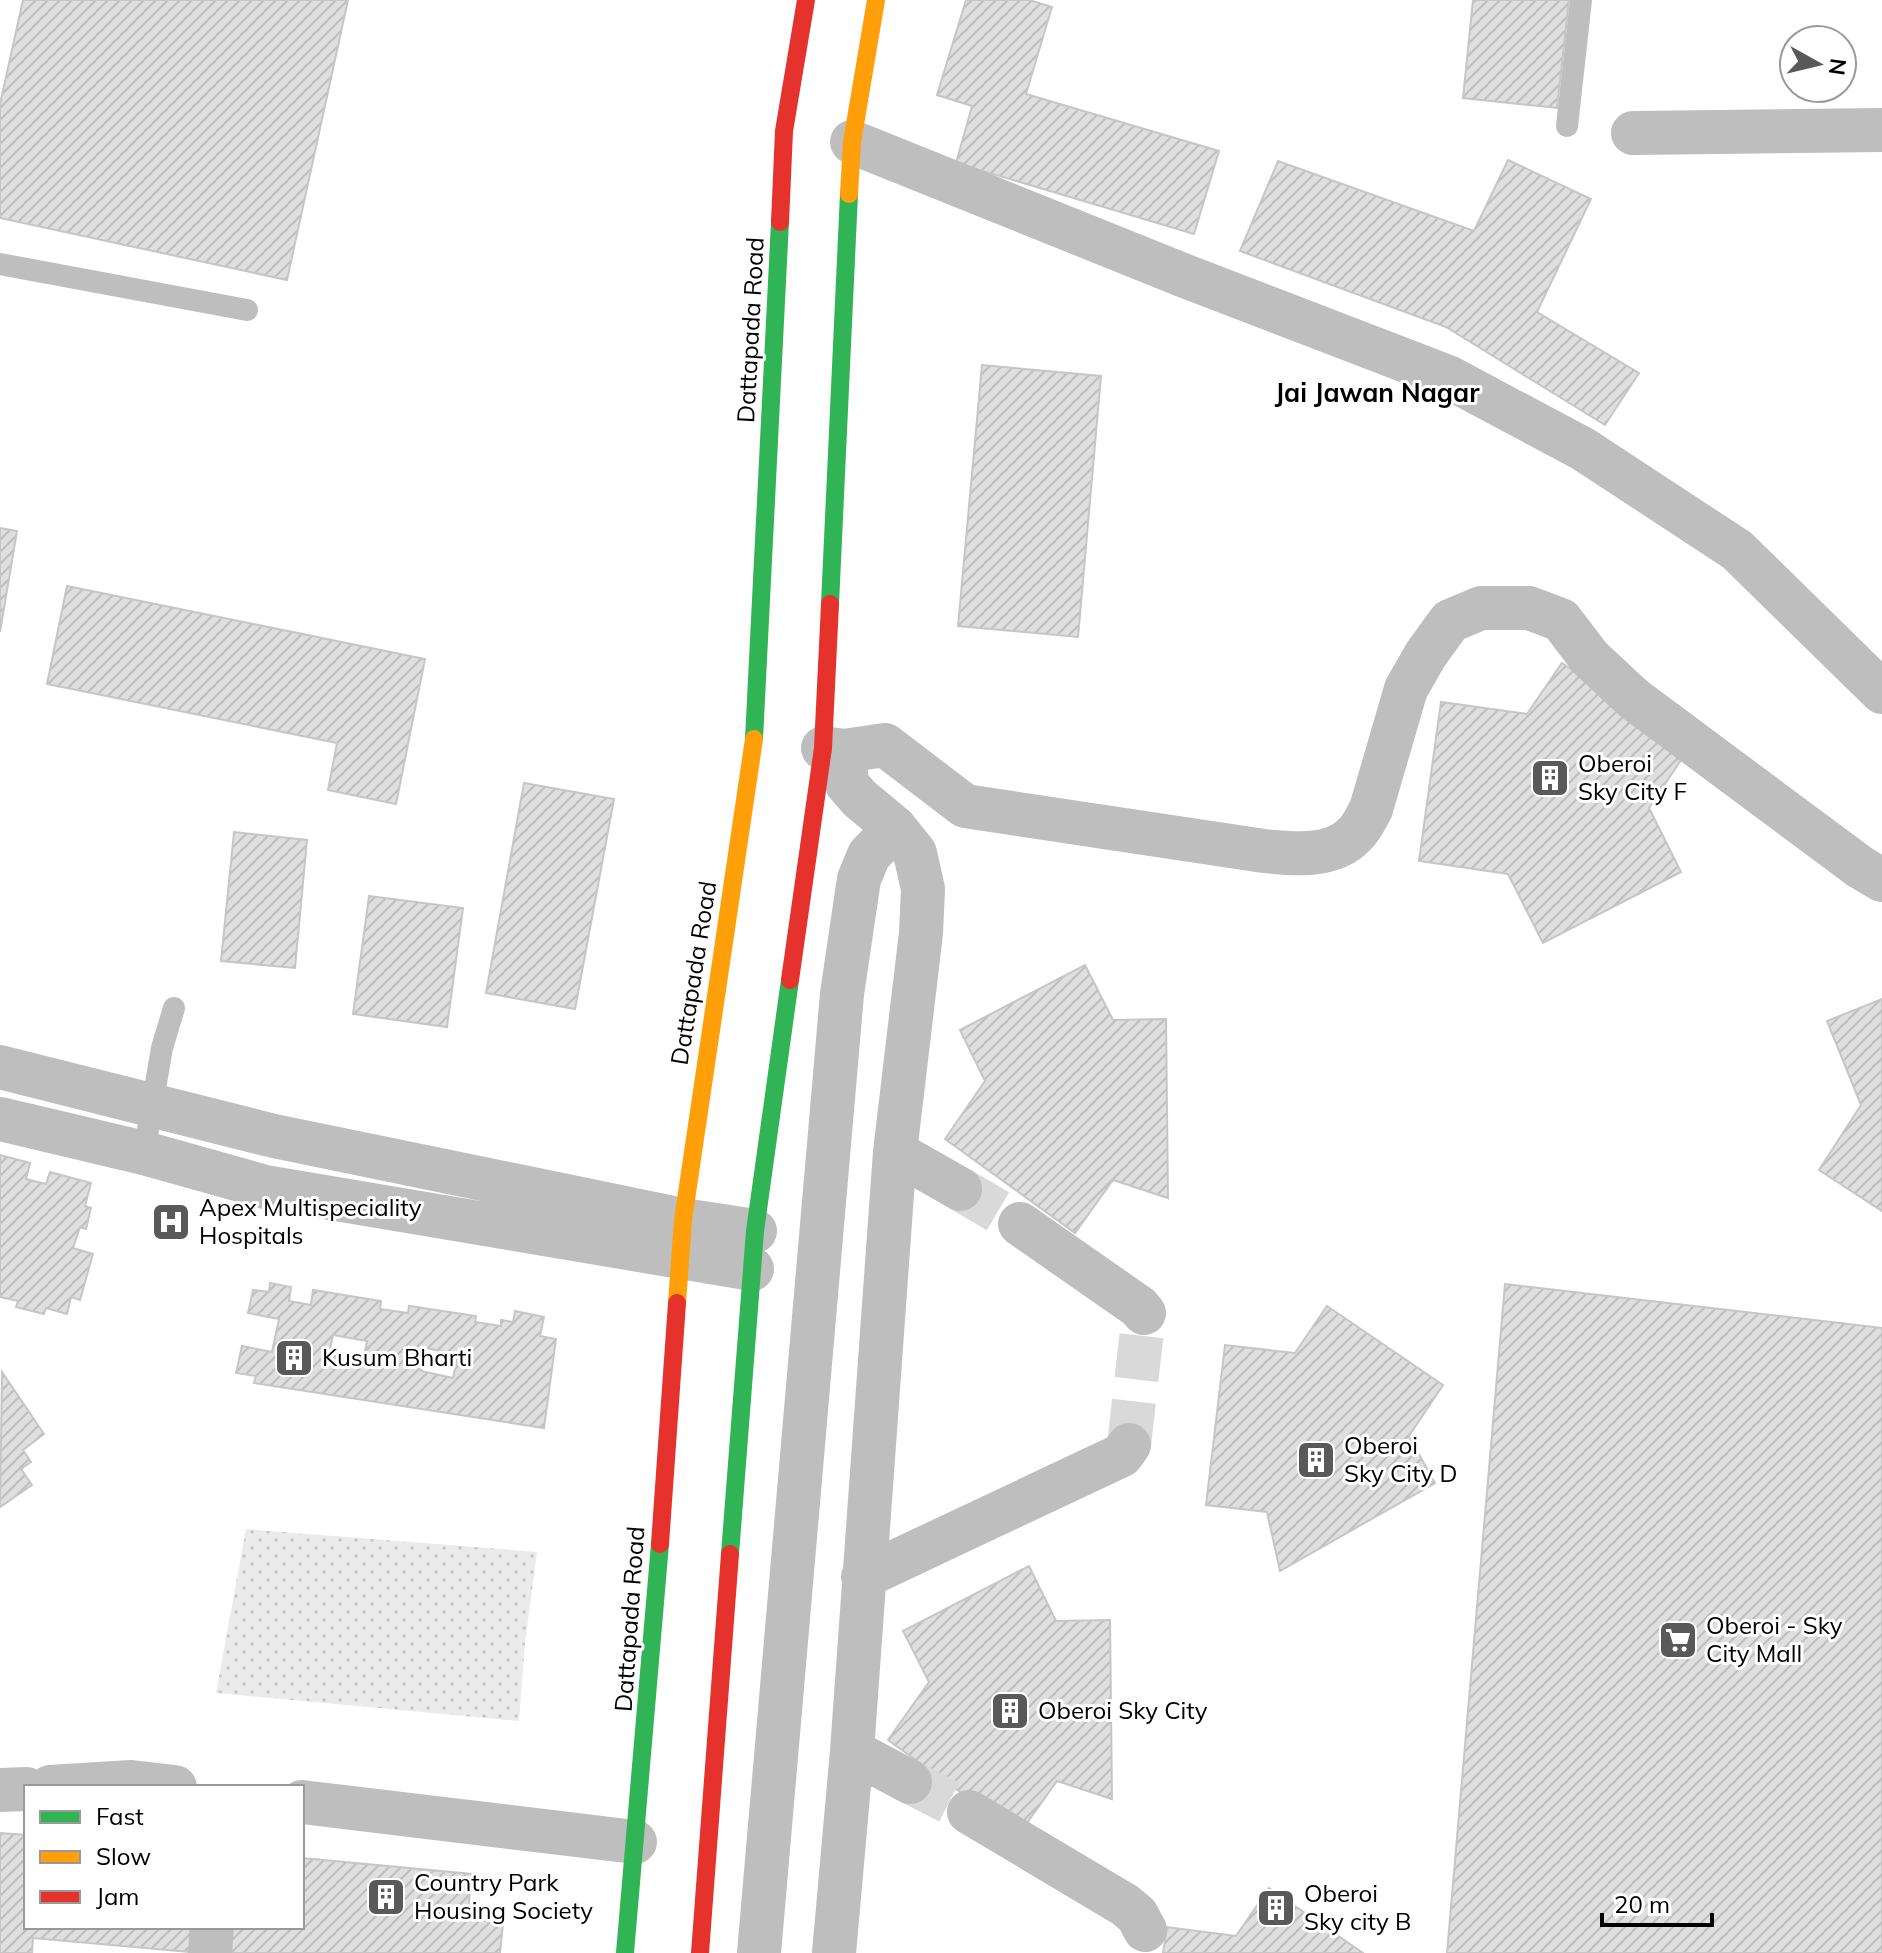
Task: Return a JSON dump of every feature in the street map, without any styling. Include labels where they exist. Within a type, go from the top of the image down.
[{"type":"main road","name":"Dattapada Road","points":[[625,1953],[635,1842],[658,1668],[681,1239],[755,731],[784,131],[806,0]]},
{"type":"main road","points":[[700,1953],[712,1674],[754,1250],[834,749],[852,142],[876,0]]},
{"type":"street","points":[[1633,133],[1882,130]]},
{"type":"street","points":[[852,142],[1180,274],[1448,377],[1569,442],[1737,550],[1882,692]]},
{"type":"street","points":[[834,1953],[852,1751],[895,1152],[921,933],[923,889],[915,853],[895,828],[847,784],[834,749],[885,745],[965,806],[1264,851],[1299,854],[1329,849],[1353,838],[1367,817],[1406,689],[1450,621],[1481,608],[1529,608],[1561,620],[1590,658],[1634,699],[1860,867],[1882,880]]},
{"type":"street","points":[[759,1953],[842,994],[859,879],[869,855],[895,828]]},
{"type":"street","points":[[0,1067],[681,1239]]},
{"type":"street","points":[[0,1119],[144,1153],[265,1187],[754,1250]]},
{"type":"street","points":[[265,1187],[274,1136]]},
{"type":"street","points":[[895,1152],[960,1189]]},
{"type":"street","points":[[1020,1224],[1144,1313]]},
{"type":"street","points":[[863,1577],[1103,1465],[1122,1455],[1129,1445]]},
{"type":"street","points":[[852,1751],[910,1782]]},
{"type":"street","points":[[82,1785],[131,1782],[157,1785]]},
{"type":"street","points":[[0,1790],[24,1789]]},
{"type":"street","points":[[304,1802],[635,1842]]},
{"type":"street","points":[[969,1812],[1125,1905],[1137,1915],[1145,1930]]},
{"type":"street","points":[[210,1953],[212,1929]]},
{"type":"lane","points":[[1567,126],[1581,0]]},
{"type":"lane","points":[[0,264],[247,310]]},
{"type":"lane","points":[[144,1153],[162,1048],[174,1008]]},
{"type":"shaded area","points":[[246,1529],[537,1552],[519,1721],[216,1693]]},
{"type":"building","points":[[23,0],[348,0],[287,280],[0,218],[0,104]]},
{"type":"building","points":[[966,0],[1029,0],[1052,7],[1026,94],[1219,151],[1194,234],[956,163],[972,106],[937,95]]},
{"type":"building","points":[[1473,0],[1569,0],[1557,108],[1463,98]]},
{"type":"building","points":[[1508,160],[1591,199],[1537,312],[1639,373],[1605,425],[1446,327],[1240,251],[1278,161],[1474,231]]},
{"type":"building","points":[[982,365],[1101,376],[1078,637],[958,626]]},
{"type":"building","points":[[0,528],[17,531],[0,632]]},
{"type":"building","points":[[67,586],[425,659],[396,804],[328,790],[337,743],[47,684]]},
{"type":"building","name":"Oberoi Sky City F","points":[[1562,663],[1689,748],[1649,808],[1681,872],[1543,943],[1508,874],[1419,861],[1441,702],[1527,714]]},
{"type":"building","points":[[524,783],[614,799],[575,1009],[486,993]]},
{"type":"building","points":[[234,832],[307,840],[295,968],[221,961]]},
{"type":"building","points":[[369,896],[463,908],[447,1027],[353,1014]]},
{"type":"building","points":[[1085,965],[1113,1020],[1166,1019],[1168,1198],[1113,1180],[1075,1233],[945,1139],[985,1081],[960,1030]]},
{"type":"building","points":[[1882,999],[1882,1211],[1819,1170],[1861,1105],[1827,1021]]},
{"type":"building","points":[[0,1155],[30,1163],[26,1179],[46,1184],[50,1172],[91,1183],[85,1206],[91,1208],[86,1229],[80,1227],[73,1248],[93,1254],[80,1300],[71,1297],[67,1314],[46,1308],[44,1314],[16,1307],[18,1301],[0,1297]]},
{"type":"building","name":"Kusum Bharti","points":[[270,1283],[291,1287],[289,1301],[311,1305],[313,1290],[381,1301],[380,1309],[408,1313],[409,1306],[476,1316],[475,1322],[501,1326],[501,1320],[513,1322],[515,1311],[544,1317],[540,1336],[556,1339],[544,1428],[254,1383],[256,1376],[236,1373],[242,1346],[272,1352],[279,1319],[248,1313],[253,1290],[269,1292]],"holes":[[[333,1335],[367,1341],[363,1361],[329,1354]],[[426,1348],[458,1355],[453,1378],[421,1371]]]},
{"type":"building","name":"Oberoi - Sky City Mall","points":[[1505,1284],[1882,1328],[1882,1953],[1447,1953]]},
{"type":"building","name":"Oberoi Sky City D","points":[[1327,1306],[1443,1385],[1409,1436],[1435,1483],[1280,1571],[1267,1512],[1206,1505],[1225,1345],[1295,1353]]},
{"type":"building","points":[[2,1372],[44,1434],[23,1450],[31,1462],[21,1469],[32,1485],[0,1507]]},
{"type":"building","name":"Oberoi Sky City","points":[[1029,1566],[1056,1621],[1110,1620],[1112,1799],[1057,1781],[1019,1834],[888,1740],[929,1682],[903,1631]]},
{"type":"building","points":[[0,1833],[24,1835],[24,1929],[203,1929],[201,1953],[33,1938],[32,1953],[0,1953]]},
{"type":"building","name":"Country Park Housing Society","points":[[304,1858],[472,1874],[467,1919],[503,1923],[500,1953],[219,1953],[221,1929],[304,1929]]},
{"type":"building","name":"Oberoi Sky city B","points":[[1269,1888],[1363,1953],[1163,1953],[1167,1927],[1236,1936]]},
{"type":"tunnel","points":[[960,1189],[1020,1224]]},
{"type":"tunnel","points":[[1129,1445],[1144,1313]]},
{"type":"tunnel","points":[[910,1782],[969,1812]]},
{"type":"traffic: fast","points":[[830,604],[849,194]]},
{"type":"traffic: fast","points":[[754,739],[780,222]]},
{"type":"traffic: fast","points":[[730,1554],[755,1231],[790,980]]},
{"type":"traffic: fast","points":[[625,1953],[660,1544]]},
{"type":"traffic: slow","points":[[849,194],[852,142],[876,0]]},
{"type":"traffic: slow","points":[[677,1303],[683,1220],[754,739]]},
{"type":"traffic: jam","points":[[780,222],[784,131],[806,0]]},
{"type":"traffic: jam","points":[[790,980],[823,748],[830,604]]},
{"type":"traffic: jam","points":[[660,1544],[677,1303]]},
{"type":"traffic: jam","points":[[700,1953],[730,1554]]},
{"type":"place","name":"Oberoi Sky City F","points":[[1550,778]]},
{"type":"place","name":"Apex Multispeciality Hospitals","points":[[171,1222]]},
{"type":"place","name":"Kusum Bharti","points":[[294,1358]]},
{"type":"place","name":"Oberoi Sky City D","points":[[1316,1460]]},
{"type":"place","name":"Oberoi - Sky City Mall","points":[[1678,1640]]},
{"type":"place","name":"Oberoi Sky City","points":[[1010,1711]]},
{"type":"place","name":"Country Park Housing Society","points":[[386,1897]]},
{"type":"place","name":"Oberoi Sky city B","points":[[1276,1908]]},
{"type":"district","name":"Jai Jawan Nagar","points":[[1377,393]]}]
